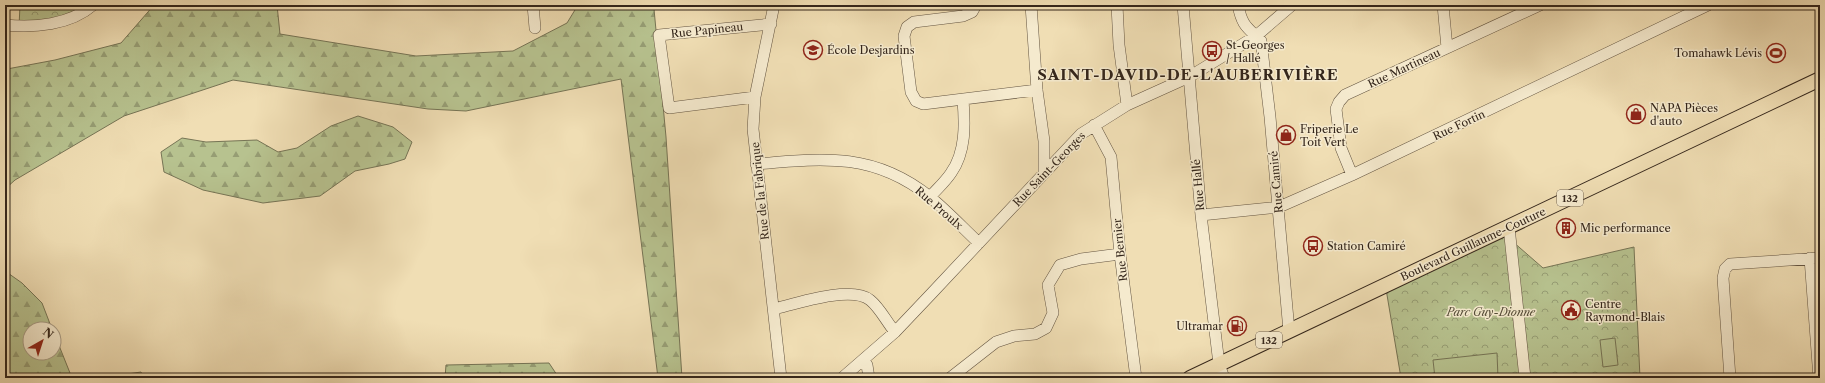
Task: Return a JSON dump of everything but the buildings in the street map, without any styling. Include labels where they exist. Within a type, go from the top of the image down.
[{"type":"main road","name":"Boulevard Guillaume-Couture","points":[[1190,378],[1820,79]]},
{"type":"street","points":[[5,25],[19,26],[60,22],[80,14],[93,5]]},
{"type":"street","points":[[533,5],[535,28]]},
{"type":"street","name":"Rue de la Fabrique","points":[[774,5],[754,97],[753,129],[781,378]]},
{"type":"street","points":[[976,5],[972,12],[963,16],[914,22],[907,28],[904,36],[912,92],[916,101],[923,104],[1037,90]]},
{"type":"street","points":[[1031,5],[1037,90],[1044,141],[1044,173]]},
{"type":"street","points":[[1117,5],[1119,45],[1127,104]]},
{"type":"street","name":"Rue Hallé","points":[[1183,5],[1201,215],[1218,364],[1224,378]]},
{"type":"street","points":[[1238,5],[1245,26],[1248,31],[1256,36]]},
{"type":"street","name":"Rue Saint-Georges","points":[[842,378],[895,332],[1080,134],[1127,104],[1189,77],[1256,36],[1292,5]]},
{"type":"street","points":[[1443,5],[1447,48]]},
{"type":"street","name":"Rue Martineau","points":[[1352,175],[1341,148],[1336,109],[1339,102],[1346,95],[1540,5]]},
{"type":"street","name":"Rue Fortin","points":[[1201,215],[1279,207],[1352,175],[1708,5]]},
{"type":"street","name":"Rue Papineau","points":[[754,97],[669,108],[659,36],[771,24]]},
{"type":"street","name":"Rue Camiré","points":[[1256,36],[1261,41],[1279,207],[1289,331]]},
{"type":"street","points":[[930,197],[952,172],[961,152],[965,128],[963,100]]},
{"type":"street","name":"Rue Bernier","points":[[1094,126],[1111,157],[1120,254],[1136,378]]},
{"type":"street","name":"Rue Proulx","points":[[756,164],[813,159],[845,160],[879,167],[905,180],[930,197],[979,243]]},
{"type":"street","points":[[1509,227],[1525,378]]},
{"type":"street","points":[[950,378],[996,342],[1014,336],[1036,334],[1046,328],[1053,313],[1048,285],[1060,265],[1081,259],[1120,254]]},
{"type":"street","points":[[1730,378],[1723,278],[1725,269],[1730,264],[1815,258],[1819,378]]},
{"type":"street","points":[[774,309],[828,296],[849,294],[868,299],[895,332]]},
{"type":"street","points":[[864,360],[867,365],[869,378]]},
{"type":"green space","points":[[20,5],[93,5],[87,11],[19,27]]},
{"type":"green space","points":[[154,5],[277,5],[280,34],[416,56],[513,51],[567,23],[578,5],[649,5],[649,9],[654,9],[666,137],[682,378],[658,378],[621,79],[466,111],[428,109],[233,80],[124,116],[15,180],[5,189],[5,68],[7,69],[55,60],[121,43]]},
{"type":"green space","points":[[358,116],[393,127],[412,142],[405,159],[355,171],[320,196],[263,203],[203,190],[164,172],[161,152],[182,138],[206,142],[257,140],[278,152],[297,148],[331,126]]},
{"type":"green space","name":"Parc Guy-Dionne","points":[[1504,234],[1543,268],[1634,247],[1640,378],[1401,378],[1386,289]]},
{"type":"green space","points":[[5,271],[22,283],[42,303],[49,321],[22,321],[22,361],[62,361],[62,353],[72,378],[5,378]]},
{"type":"green space","points":[[1615,338],[1618,365],[1603,367],[1600,340]]},
{"type":"green space","points":[[1497,353],[1498,378],[1435,378],[1433,360]]},
{"type":"green space","points":[[549,363],[559,378],[445,378],[446,365]]},
{"type":"green space","points":[[141,372],[144,378],[101,378]]},
{"type":"place","name":"École Desjardins","points":[[813,50]]},
{"type":"place","name":"St-Georges / Hallé","points":[[1212,51]]},
{"type":"place","name":"Tomahawk Lévis","points":[[1776,53]]},
{"type":"place","name":"NAPA Pièces d'auto","points":[[1636,114]]},
{"type":"place","name":"Friperie Le Toit Vert","points":[[1286,135]]},
{"type":"place","name":"Mic performance","points":[[1566,228]]},
{"type":"place","name":"Station Camiré","points":[[1313,246]]},
{"type":"place","name":"Centre Raymond-Blais","points":[[1571,310]]},
{"type":"place","name":"Ultramar","points":[[1237,326]]},
{"type":"district","name":"SAINT-DAVID-DE-L'AUBERIVIÈRE","points":[[1188,75]]}]
